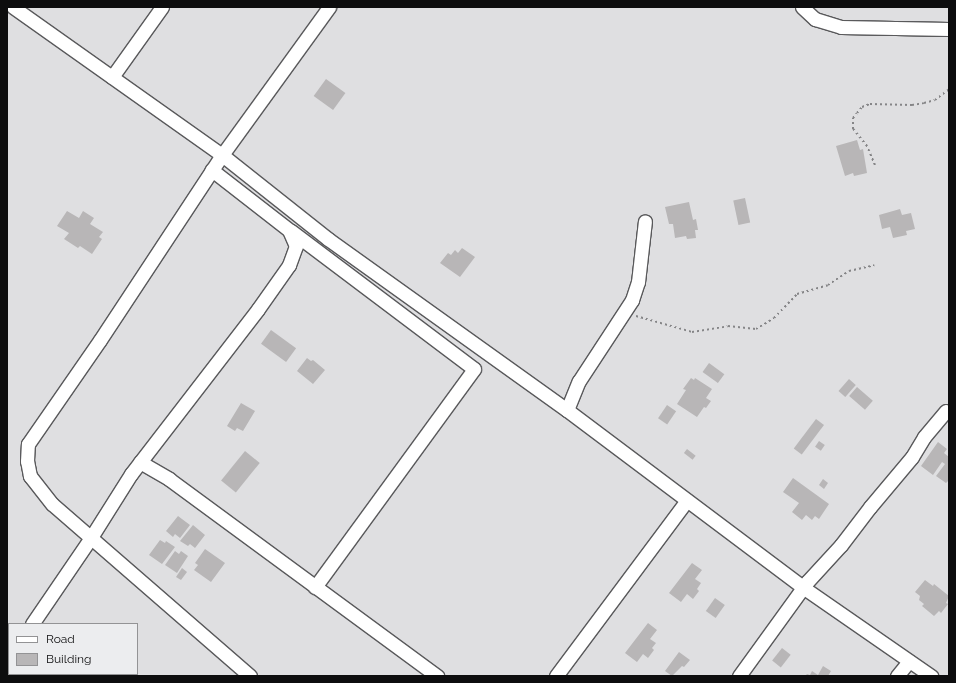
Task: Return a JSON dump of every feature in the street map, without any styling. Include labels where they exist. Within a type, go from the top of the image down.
[{"type":"street","points":[[13,7],[222,155],[328,239],[567,410],[804,588],[931,676]]},
{"type":"street","points":[[112,77],[162,7]]},
{"type":"street","points":[[250,676],[90,539],[52,504],[30,476],[26,461],[28,444],[100,340],[222,155],[328,7]]},
{"type":"street","points":[[802,7],[814,19],[841,27],[949,29]]},
{"type":"street","points":[[212,170],[289,230],[474,369],[315,587]]},
{"type":"street","points":[[567,410],[579,381],[632,300],[638,282],[645,221]]},
{"type":"street","points":[[33,623],[140,462],[258,309],[289,265],[296,246],[289,230]]},
{"type":"street","points":[[739,676],[811,578],[841,545],[904,467],[924,437],[946,411]]},
{"type":"street","points":[[140,462],[169,479],[437,676]]},
{"type":"street","points":[[556,676],[688,500]]},
{"type":"street","points":[[897,676],[908,661]]},
{"type":"path","points":[[875,166],[867,146],[853,129],[853,118],[862,107],[870,104],[912,105],[924,103],[935,100],[949,89]]},
{"type":"path","points":[[624,314],[640,316],[692,332],[728,326],[756,329],[774,318],[797,294],[828,285],[849,271],[874,265]]},
{"type":"building","points":[[326,79],[345,93],[333,110],[314,96]]},
{"type":"building","points":[[857,140],[860,150],[863,149],[867,173],[854,176],[853,173],[845,176],[836,146]]},
{"type":"building","points":[[745,198],[750,222],[738,225],[733,200]]},
{"type":"building","points":[[689,202],[693,220],[696,219],[698,230],[695,230],[696,238],[687,239],[686,236],[675,238],[673,224],[669,224],[665,207]]},
{"type":"building","points":[[900,209],[902,215],[911,213],[915,229],[906,231],[907,235],[893,238],[890,227],[882,229],[879,215]]},
{"type":"building","points":[[67,211],[79,218],[83,211],[94,218],[90,224],[103,232],[99,237],[102,239],[92,254],[80,246],[78,248],[64,239],[69,233],[57,226]]},
{"type":"building","points":[[462,248],[475,257],[460,277],[440,263],[448,253],[451,255],[455,250],[458,253]]},
{"type":"building","points":[[271,330],[296,348],[286,362],[261,344]]},
{"type":"building","points":[[307,358],[311,361],[313,360],[325,370],[313,384],[297,371]]},
{"type":"building","points":[[709,363],[724,374],[718,383],[703,372]]},
{"type":"building","points":[[691,378],[694,380],[695,378],[712,389],[706,398],[711,401],[706,408],[704,407],[697,417],[677,404],[686,390],[683,389]]},
{"type":"building","points":[[849,379],[856,385],[845,397],[839,391]]},
{"type":"building","points":[[857,387],[873,401],[865,410],[849,396]]},
{"type":"building","points":[[241,403],[255,411],[243,431],[237,428],[235,431],[227,426]]},
{"type":"building","points":[[667,405],[676,411],[667,424],[658,418]]},
{"type":"building","points":[[816,419],[824,425],[802,455],[794,449]]},
{"type":"building","points":[[819,441],[825,445],[821,451],[815,447]]},
{"type":"building","points":[[938,442],[947,449],[944,453],[949,457],[949,480],[946,483],[936,476],[945,464],[942,462],[933,475],[921,466]]},
{"type":"building","points":[[687,449],[696,456],[693,460],[684,453]]},
{"type":"building","points":[[245,451],[260,463],[236,492],[221,481]]},
{"type":"building","points":[[793,478],[829,504],[819,519],[815,516],[812,520],[806,515],[802,520],[792,512],[799,503],[783,492]]},
{"type":"building","points":[[823,479],[828,483],[824,489],[819,485]]},
{"type":"building","points":[[178,516],[190,525],[180,538],[175,534],[173,537],[166,531]]},
{"type":"building","points":[[193,525],[205,535],[195,548],[190,544],[188,546],[180,541]]},
{"type":"building","points":[[160,540],[165,543],[166,541],[175,547],[162,564],[149,555]]},
{"type":"building","points":[[205,549],[225,563],[211,582],[194,570],[198,565],[195,563]]},
{"type":"building","points":[[175,551],[179,554],[181,551],[188,556],[177,573],[165,565]]},
{"type":"building","points":[[692,563],[702,570],[695,579],[701,583],[697,589],[699,591],[693,599],[687,594],[681,602],[669,593]]},
{"type":"building","points":[[182,568],[187,572],[181,580],[176,577]]},
{"type":"building","points":[[925,580],[933,586],[934,584],[949,596],[946,603],[948,604],[941,613],[939,611],[934,616],[922,606],[924,604],[919,600],[920,596],[915,592]]},
{"type":"building","points":[[715,598],[725,605],[716,618],[706,611]]},
{"type":"building","points":[[648,623],[657,630],[650,639],[656,643],[652,648],[654,650],[648,658],[643,654],[637,662],[625,653]]},
{"type":"building","points":[[782,648],[791,655],[781,667],[772,661]]},
{"type":"building","points":[[679,652],[690,660],[684,667],[682,666],[672,676],[665,671]]},
{"type":"building","points":[[823,666],[831,671],[828,676],[805,676],[807,674],[810,675],[812,671],[818,675]]}]
